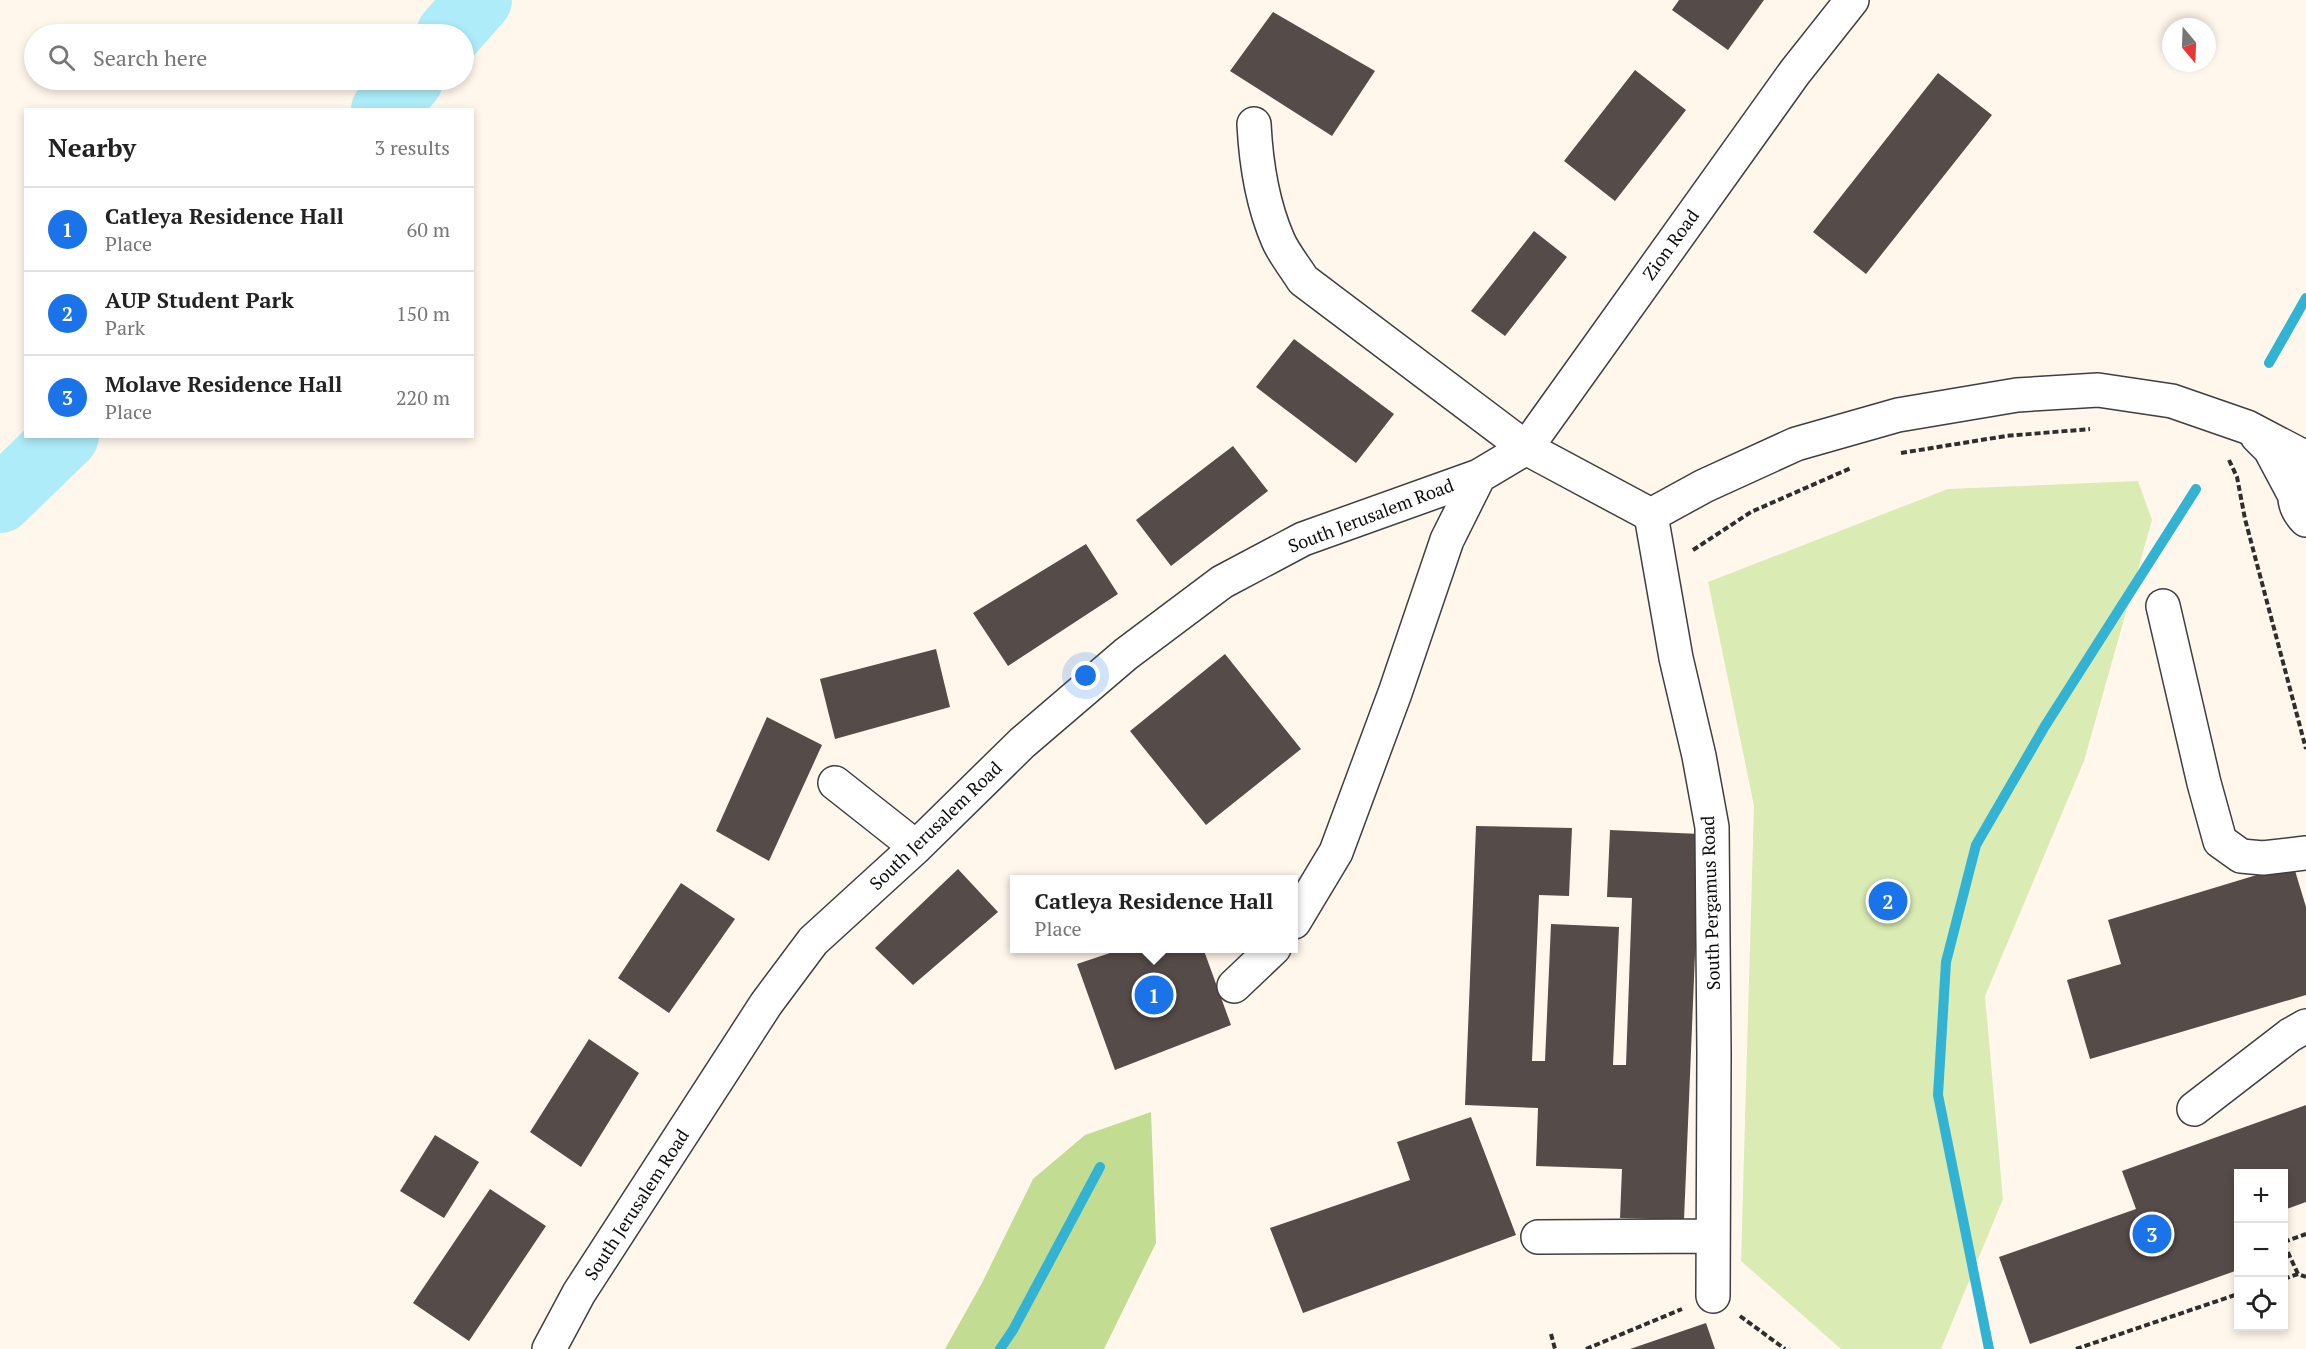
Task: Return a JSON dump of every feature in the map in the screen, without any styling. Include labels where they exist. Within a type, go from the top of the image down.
[{"type":"lane","name":"Zion Road","points":[[1479,476],[1526,448],[1795,72],[1852,0]]},
{"type":"lane","points":[[1254,124],[1256,158],[1264,199],[1278,240],[1303,280],[1526,448],[1651,515],[1704,486],[1796,444],[1898,415],[2017,395],[2098,390],[2172,401],[2247,427],[2306,458]]},
{"type":"lane","points":[[2247,427],[2270,449],[2302,508]]},
{"type":"lane","points":[[1298,914],[1336,852],[1395,693],[1447,540],[1479,476]]},
{"type":"lane","name":"South Jerusalem Road","points":[[549,1349],[579,1293],[766,1004],[813,941],[916,847],[1022,742],[1126,654],[1222,582],[1303,539],[1479,476]]},
{"type":"lane","name":"South Pergamus Road","points":[[1651,515],[1677,658],[1700,756],[1712,827],[1713,1296]]},
{"type":"lane","points":[[2163,606],[2204,783],[2220,841],[2241,856],[2264,858],[2306,853]]},
{"type":"lane","points":[[835,783],[916,847]]},
{"type":"lane","points":[[1234,986],[1269,953]]},
{"type":"lane","points":[[2194,1109],[2290,1035],[2306,1026]]},
{"type":"lane","points":[[1538,1238],[1713,1236]]},
{"type":"path","points":[[1895,454],[2006,436],[2100,428]]},
{"type":"path","points":[[2223,453],[2237,477],[2245,519],[2306,749]]},
{"type":"path","points":[[1662,570],[1751,512],[1852,467]]},
{"type":"path","points":[[2288,1241],[2306,1234]]},
{"type":"path","points":[[2288,1253],[2298,1274]]},
{"type":"path","points":[[2288,1277],[2298,1274],[2306,1277]]},
{"type":"path","points":[[2076,1349],[2234,1295]]},
{"type":"path","points":[[1551,1334],[1556,1349]]},
{"type":"green space","points":[[2138,481],[2152,520],[2084,761],[1985,996],[2003,1199],[1941,1349],[1841,1349],[1741,1261],[1754,806],[1708,582],[1948,489]]},
{"type":"green space","points":[[1151,1112],[1156,1243],[1104,1349],[945,1349],[982,1283],[1033,1179],[1085,1135]]},
{"type":"building","points":[[1679,0],[1764,0],[1728,50],[1672,10]]},
{"type":"building","points":[[1273,12],[1375,71],[1332,136],[1230,71]]},
{"type":"building","points":[[1635,70],[1686,110],[1615,201],[1564,161]]},
{"type":"building","points":[[1938,73],[1992,115],[1866,274],[1813,232]]},
{"type":"building","points":[[1534,231],[1567,257],[1505,336],[1471,311]]},
{"type":"building","points":[[1294,339],[1394,414],[1356,463],[1256,387]]},
{"type":"building","points":[[1233,446],[1268,491],[1171,566],[1136,520]]},
{"type":"building","points":[[1086,544],[1118,594],[1008,666],[973,613]]},
{"type":"building","points":[[936,649],[950,707],[835,739],[820,679]]},
{"type":"building","points":[[1225,654],[1301,749],[1206,825],[1130,731]]},
{"type":"building","points":[[767,717],[822,745],[769,861],[716,831]]},
{"type":"building","points":[[1476,826],[1572,828],[1569,896],[1539,895],[1532,1061],[1545,1061],[1551,924],[1619,927],[1613,1065],[1626,1065],[1632,898],[1607,897],[1610,830],[1700,834],[1684,1220],[1620,1218],[1622,1169],[1536,1166],[1538,1108],[1465,1105]]},
{"type":"building","points":[[2293,864],[2306,907],[2306,995],[2090,1059],[2067,980],[2121,964],[2108,920]]},
{"type":"building","points":[[958,869],[998,912],[913,985],[875,948]]},
{"type":"building","points":[[681,883],[735,919],[669,1013],[618,978]]},
{"type":"building","points":[[1110,953],[1205,953],[1231,1025],[1115,1070],[1077,964]]},
{"type":"building","points":[[589,1039],[639,1073],[581,1167],[530,1132]]},
{"type":"building","points":[[2306,1105],[2306,1202],[2288,1209],[2288,1169],[2234,1169],[2234,1271],[2030,1344],[1999,1257],[2136,1209],[2122,1171]]},
{"type":"building","points":[[1471,1117],[1516,1235],[1303,1313],[1270,1228],[1410,1180],[1397,1142]]},
{"type":"building","points":[[435,1135],[479,1162],[444,1218],[400,1191]]},
{"type":"building","points":[[490,1189],[546,1226],[469,1341],[413,1303]]},
{"type":"building","points":[[1706,1323],[1715,1349],[1630,1349]]},
{"type":"waterway","points":[[458,24],[479,0]]},
{"type":"waterway","points":[[386,108],[401,90]]},
{"type":"waterway","points":[[2269,363],[2306,298]]},
{"type":"waterway","points":[[0,500],[64,438]]},
{"type":"waterway","points":[[1989,1349],[1938,1095],[1946,962],[1976,845],[2045,726],[2196,489]]},
{"type":"waterway","points":[[1000,1349],[1013,1330],[1100,1167]]},
{"type":"place","name":"AUP Student Park","points":[[1888,901]]},
{"type":"place","name":"Catleya Residence Hall","points":[[1154,995]]},
{"type":"place","name":"Molave Residence Hall","points":[[2152,1234]]}]
